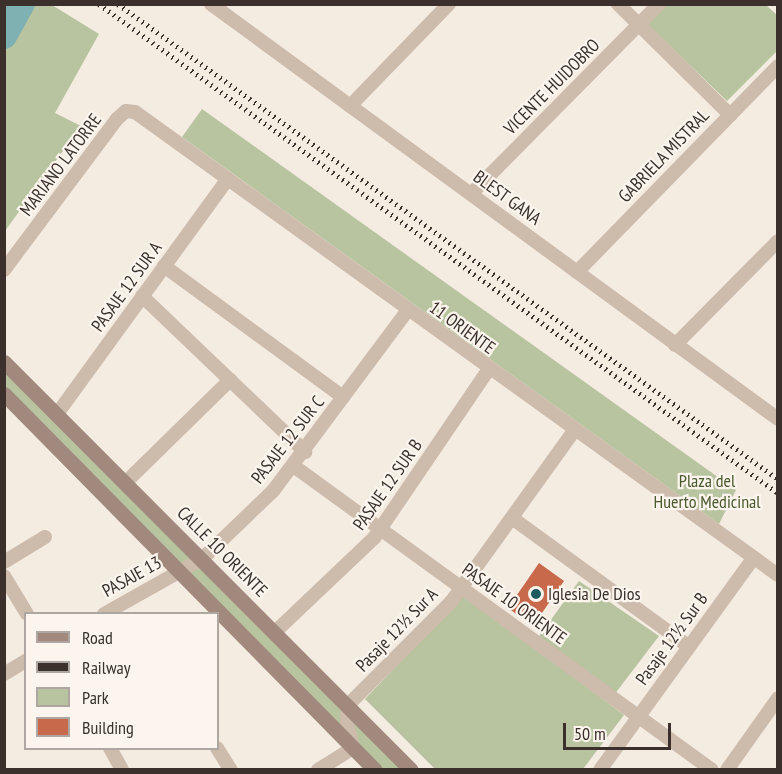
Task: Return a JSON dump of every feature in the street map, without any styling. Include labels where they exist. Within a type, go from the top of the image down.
[{"type":"main road","name":"CALLE 10 ORIENTE","points":[[4,362],[411,770]]},
{"type":"main road","points":[[4,394],[218,612]]},
{"type":"main road","points":[[219,613],[375,770]]},
{"type":"street","points":[[618,4],[730,115]]},
{"type":"street","name":"VICENTE HUIDOBRO","points":[[471,194],[659,4]]},
{"type":"street","points":[[350,106],[448,5]]},
{"type":"street","name":"BLEST GANA","points":[[212,6],[777,419]]},
{"type":"street","name":"GABRIELA MISTRAL","points":[[577,272],[777,66]]},
{"type":"street","name":"11 ORIENTE","points":[[126,111],[135,112],[407,311],[777,575]]},
{"type":"street","name":"MARIANO LATORRE","points":[[4,270],[126,111]]},
{"type":"street","name":"PASAJE 12 SUR A","points":[[57,414],[227,180]]},
{"type":"street","points":[[675,345],[777,241]]},
{"type":"street","points":[[164,266],[343,398]]},
{"type":"street","points":[[142,296],[305,452]]},
{"type":"street","name":"PASAJE 12 SUR C","points":[[178,572],[202,559],[295,467],[407,311]]},
{"type":"street","name":"PASAJE 12 SUR B","points":[[275,632],[381,529],[489,370]]},
{"type":"street","points":[[126,482],[230,380]]},
{"type":"street","name":"Pasaje 12½ Sur A","points":[[348,705],[462,588],[574,431]]},
{"type":"street","name":"PASAJE 10 ORIENTE","points":[[295,467],[712,770]]},
{"type":"street","points":[[512,518],[688,646]]},
{"type":"street","points":[[4,562],[45,537]]},
{"type":"street","name":"Pasaje 12½ Sur B","points":[[600,770],[753,559]]},
{"type":"street","name":"PASAJE 13","points":[[108,612],[178,572]]},
{"type":"street","points":[[4,576],[26,612]]},
{"type":"street","points":[[4,674],[24,662]]},
{"type":"street","points":[[727,770],[777,698]]},
{"type":"street","points":[[318,770],[353,747],[347,723],[348,705]]},
{"type":"street","points":[[111,750],[122,770]]},
{"type":"street","points":[[218,750],[231,770]]},
{"type":"green space","points":[[19,4],[52,5],[99,34],[55,113],[81,126],[5,231],[5,27]]},
{"type":"green space","points":[[664,5],[766,5],[777,15],[777,51],[727,101],[646,23]]},
{"type":"green space","name":"Plaza del Huerto Medicinal","points":[[202,109],[736,490],[719,524],[182,137]]},
{"type":"green space","points":[[4,368],[409,769],[380,769],[5,387]]},
{"type":"green space","points":[[579,581],[659,636],[614,695],[537,639]]},
{"type":"green space","points":[[464,595],[624,715],[583,769],[435,769],[365,699]]},
{"type":"building","name":"Iglesia De Dios","points":[[539,563],[564,581],[533,626],[508,608]]},
{"type":"waterway","points":[[4,36],[22,4]]},
{"type":"railway","points":[[99,4],[778,493]]},
{"type":"railway","points":[[118,4],[778,479]]},
{"type":"place","name":"Iglesia De Dios","points":[[536,594]]}]
